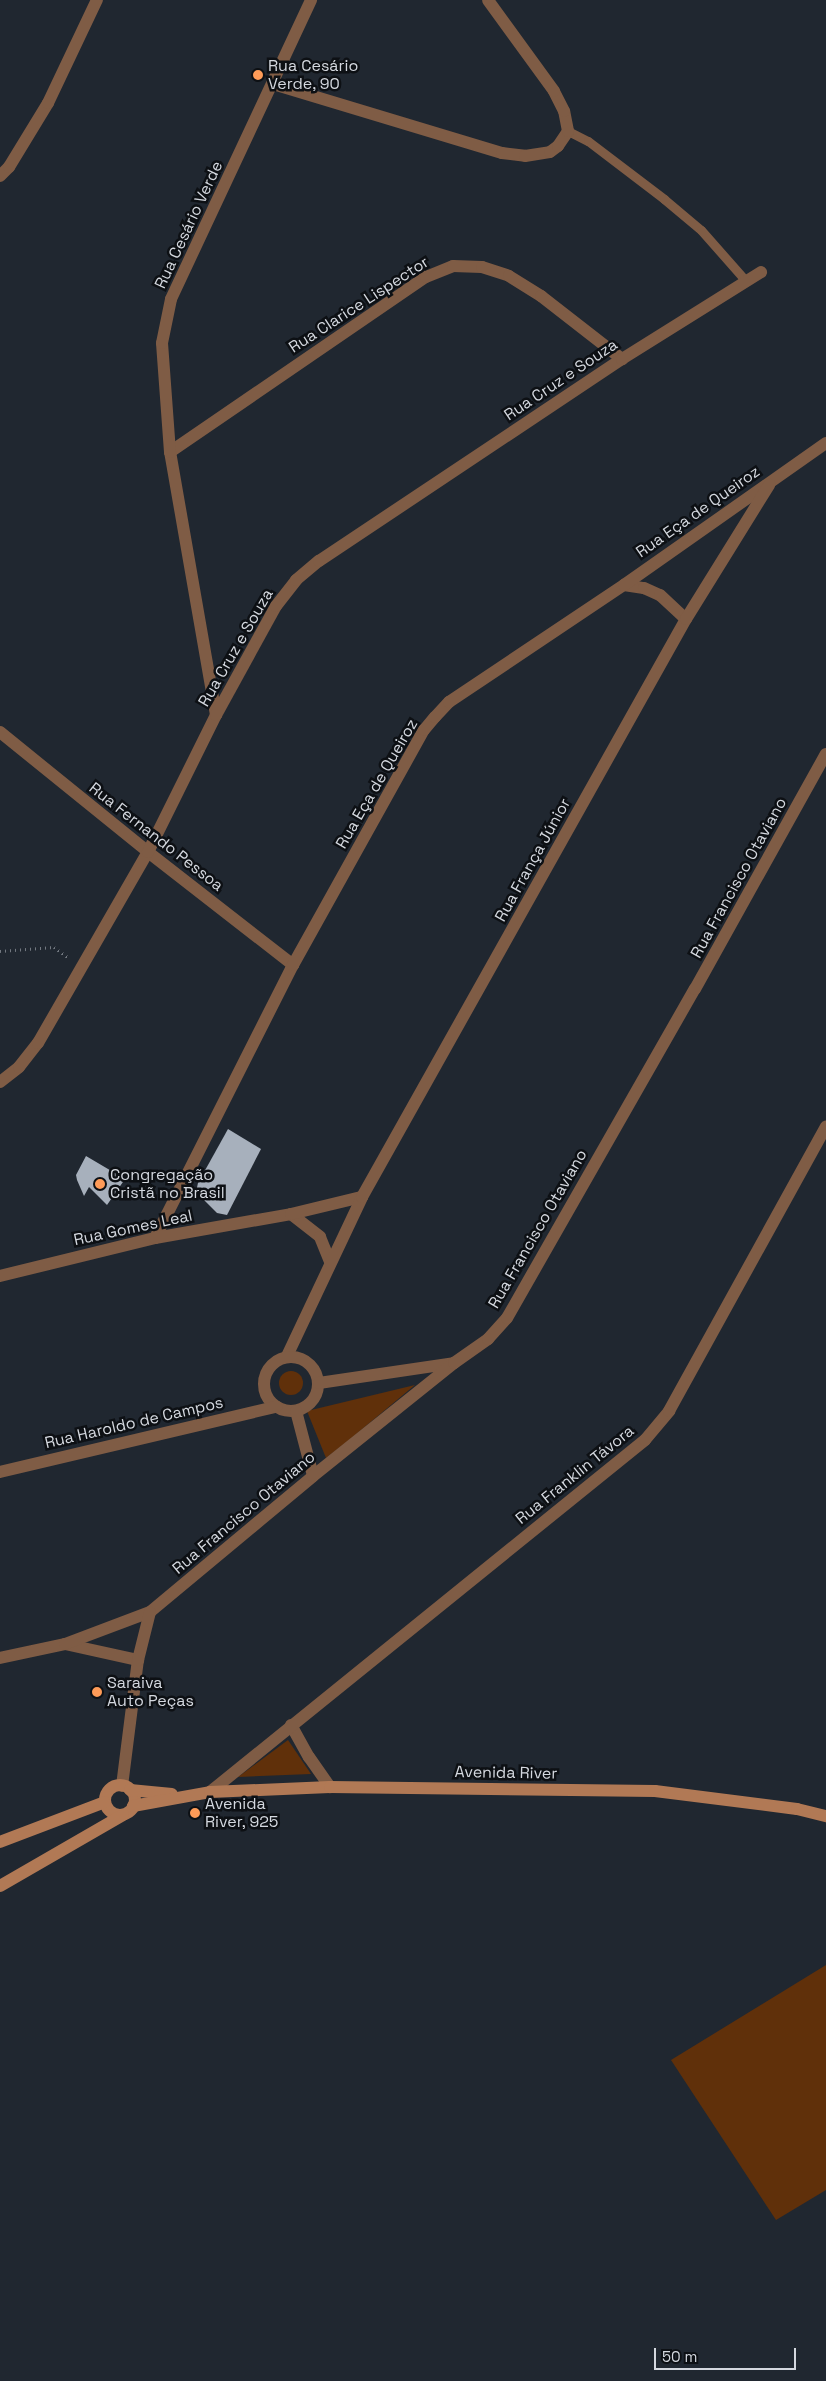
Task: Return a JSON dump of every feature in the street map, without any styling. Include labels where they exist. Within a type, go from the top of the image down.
[{"type":"street","points":[[0,176],[9,167],[48,103],[97,0]]},
{"type":"street","name":"Rua Cesário Verde","points":[[216,715],[170,452],[162,343],[171,299],[311,0]]},
{"type":"street","points":[[273,84],[502,152],[525,156],[550,152],[558,146],[568,131],[564,112],[554,91],[488,0]]},
{"type":"street","name":"Rua Clarice Lispector","points":[[170,452],[426,277],[453,266],[482,267],[509,276],[541,296],[622,359]]},
{"type":"street","name":"Rua Cruz e Souza","points":[[0,1082],[20,1067],[38,1043],[148,852],[216,715],[276,606],[296,580],[319,561],[622,359],[761,272]]},
{"type":"street","name":"Rua Eça de Queiroz","points":[[155,1238],[294,965],[424,730],[435,716],[450,702],[624,585],[826,443]]},
{"type":"street","name":"Rua França Júnior","points":[[287,1356],[362,1197],[686,619],[773,479]]},
{"type":"street","points":[[624,585],[644,588],[660,595],[686,619]]},
{"type":"street","name":"Rua Fernando Pessoa","points":[[0,732],[148,852],[294,965]]},
{"type":"street","name":"Rua Francisco Otaviano","points":[[0,1658],[65,1644],[150,1612],[313,1476],[454,1363],[488,1339],[507,1318],[695,989],[826,754]]},
{"type":"street","name":"Rua Franklin Távora","points":[[210,1792],[645,1440],[669,1411],[826,1127]]},
{"type":"street","name":"Rua Gomes Leal","points":[[0,1276],[155,1238],[291,1214],[362,1197]]},
{"type":"street","points":[[291,1214],[320,1237],[330,1262]]},
{"type":"street","points":[[287,1356],[306,1361],[313,1367],[319,1383],[314,1400],[308,1406],[296,1411],[276,1407],[269,1401],[264,1392],[265,1373],[270,1365],[287,1356]]},
{"type":"street","points":[[319,1383],[454,1363]]},
{"type":"street","name":"Rua Haroldo de Campos","points":[[0,1472],[276,1407]]},
{"type":"street","points":[[296,1411],[313,1476]]},
{"type":"street","points":[[0,1886],[122,1815],[133,1806],[134,1798],[126,1788],[138,1660],[150,1612]]},
{"type":"street","name":"Rua Francisco Otaviano","points":[[65,1644],[138,1660]]},
{"type":"street","points":[[291,1725],[309,1757],[330,1787]]},
{"type":"street","name":"Avenida River","points":[[133,1806],[210,1792],[330,1787],[655,1791],[797,1809],[826,1816]]},
{"type":"street","points":[[0,1842],[105,1802],[110,1790],[126,1788]]},
{"type":"street","name":"Avenida River","points":[[126,1788],[185,1796]]},
{"type":"street","points":[[105,1802],[113,1814],[122,1815]]},
{"type":"lane","points":[[568,131],[588,141],[664,198],[701,230],[746,282]]},
{"type":"path","points":[[0,951],[54,947],[81,968]]},
{"type":"shaded area","points":[[291,1371],[300,1374],[303,1383],[300,1392],[291,1395],[282,1392],[279,1383],[282,1374]]},
{"type":"shaded area","points":[[415,1385],[349,1440],[326,1458],[307,1411]]},
{"type":"shaded area","points":[[288,1740],[311,1774],[238,1777]]},
{"type":"shaded area","points":[[826,1965],[826,2190],[776,2220],[671,2060]]},
{"type":"building","points":[[228,1129],[261,1149],[227,1215],[217,1213],[196,1192],[198,1183]]},
{"type":"building","name":"Congregação Cristã no Brasil","points":[[86,1156],[125,1179],[107,1205],[89,1187],[84,1196],[77,1180],[76,1175]]},
{"type":"place","name":"Rua Cesário Verde, 90","points":[[258,75]]},
{"type":"place","name":"Congregação Cristã no Brasil","points":[[100,1184]]},
{"type":"place","name":"Saraiva Auto Peças","points":[[97,1692]]},
{"type":"place","name":"Avenida River, 925","points":[[195,1813]]}]
